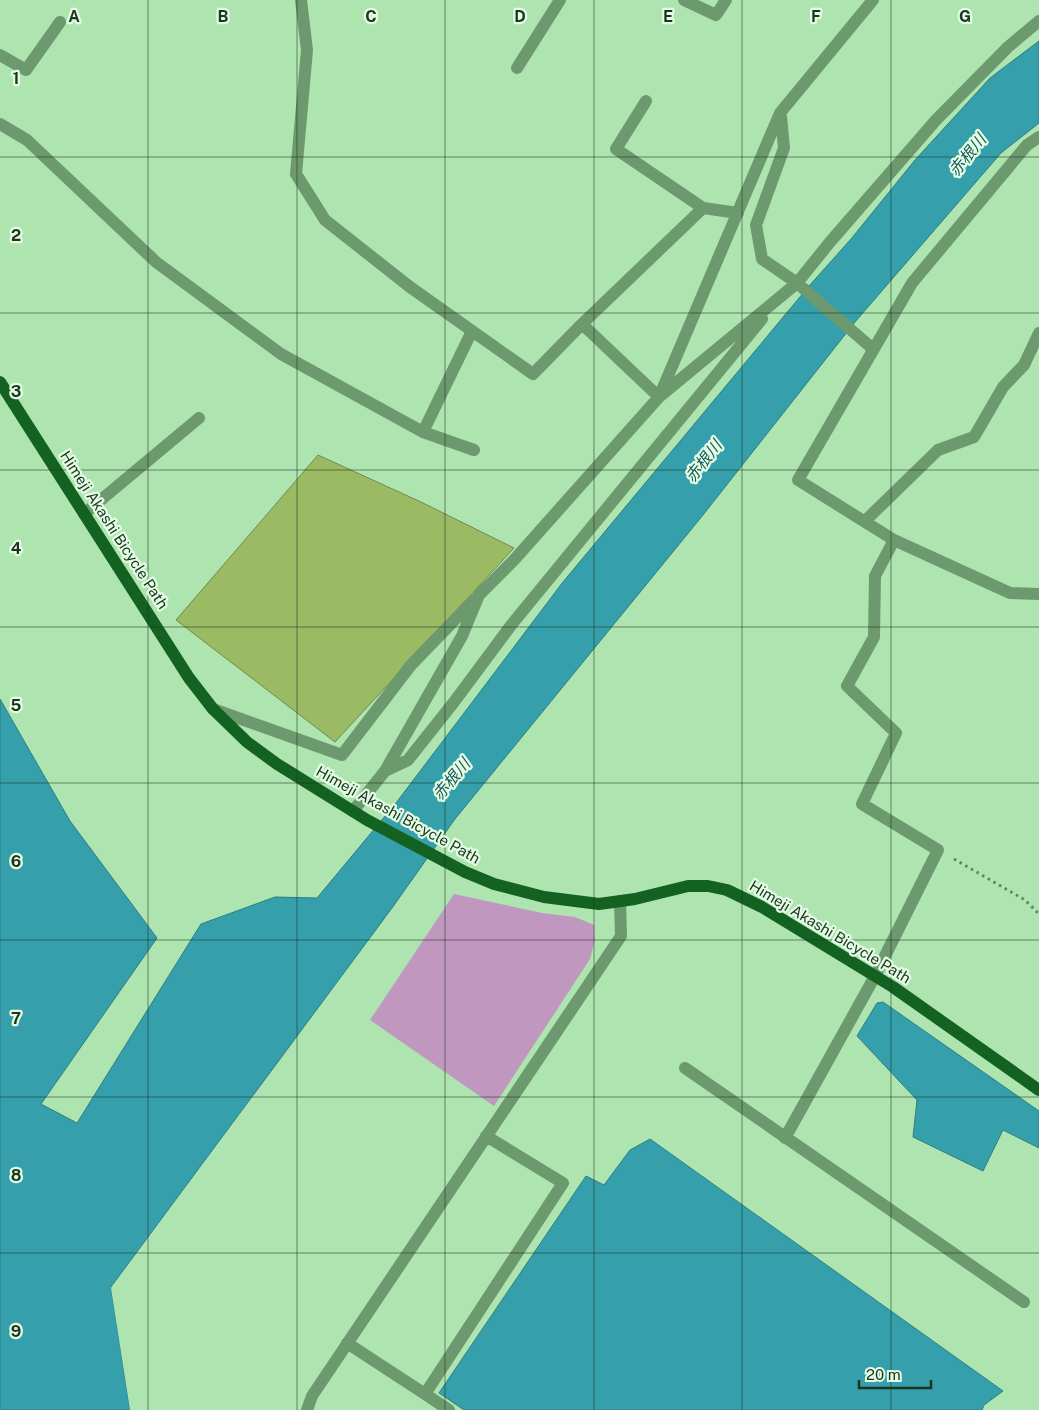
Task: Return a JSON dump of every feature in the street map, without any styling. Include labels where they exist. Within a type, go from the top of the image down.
[{"type":"main road","name":"Himeji Akashi Bicycle Path","points":[[0,382],[189,678],[213,709],[247,742],[277,764],[367,820],[439,859],[494,884],[544,897],[599,904],[635,899],[688,886],[708,886],[727,890],[762,907],[893,987],[1039,1090]]},
{"type":"street","points":[[301,0],[307,50],[296,174],[325,220],[410,286],[533,374],[582,324],[703,208]]},
{"type":"street","points":[[517,68],[560,0]]},
{"type":"street","points":[[684,0],[716,16],[726,0]]},
{"type":"street","points":[[659,397],[780,113],[873,0]]},
{"type":"street","points":[[213,709],[342,755],[411,665],[514,560],[659,397],[797,283],[936,120],[1008,47],[1039,21]]},
{"type":"street","points":[[0,55],[26,70],[60,22]]},
{"type":"street","points":[[646,100],[616,149],[703,208],[738,213]]},
{"type":"street","points":[[780,113],[784,148],[756,225],[762,259],[797,283],[873,349]]},
{"type":"street","points":[[0,124],[27,140],[156,262],[281,354],[423,432],[474,450]]},
{"type":"street","points":[[1039,137],[1027,145],[912,283],[798,480],[894,540],[1010,593],[1039,594]]},
{"type":"street","points":[[385,771],[408,760],[512,624],[628,485],[780,297]]},
{"type":"street","points":[[582,324],[659,397]]},
{"type":"street","points":[[423,432],[472,331]]},
{"type":"street","points":[[865,521],[938,450],[974,437],[1003,387],[1024,365],[1039,333]]},
{"type":"street","points":[[84,514],[199,418]]},
{"type":"street","points":[[785,1138],[875,976],[938,850],[862,804],[896,733],[847,686],[874,637],[875,576],[894,540]]},
{"type":"street","points":[[353,811],[385,771],[462,636],[479,595]]},
{"type":"street","points":[[307,1410],[312,1396],[620,936],[620,901]]},
{"type":"street","points":[[686,1068],[1024,1302]]},
{"type":"street","points":[[425,1394],[564,1183],[486,1136]]},
{"type":"street","points":[[347,1344],[449,1410]]},
{"type":"path","points":[[938,850],[1025,900],[1039,914]]},
{"type":"shaded area","points":[[454,894],[542,913],[575,917],[594,925],[595,940],[590,959],[494,1106],[370,1020]]},
{"type":"water","name":"赤根川","points":[[1039,41],[1039,123],[1001,153],[855,322],[703,515],[455,819],[392,908],[111,1287],[130,1410],[0,1410],[0,699],[70,821],[157,938],[41,1104],[77,1123],[201,924],[275,897],[317,898],[396,803],[563,582],[915,160],[990,78]]},
{"type":"water","points":[[883,1002],[1039,1111],[1039,1148],[1003,1130],[983,1171],[913,1137],[917,1100],[857,1036],[877,1003]]},
{"type":"water","points":[[650,1139],[1003,1391],[984,1405],[982,1410],[464,1410],[439,1393],[586,1176],[604,1185],[630,1150]]},
{"type":"pier","points":[[254,1095],[256,1096],[113,1288],[132,1410],[130,1410],[111,1288]]},
{"type":"building","points":[[318,455],[421,502],[514,548],[335,742],[176,620]]}]
